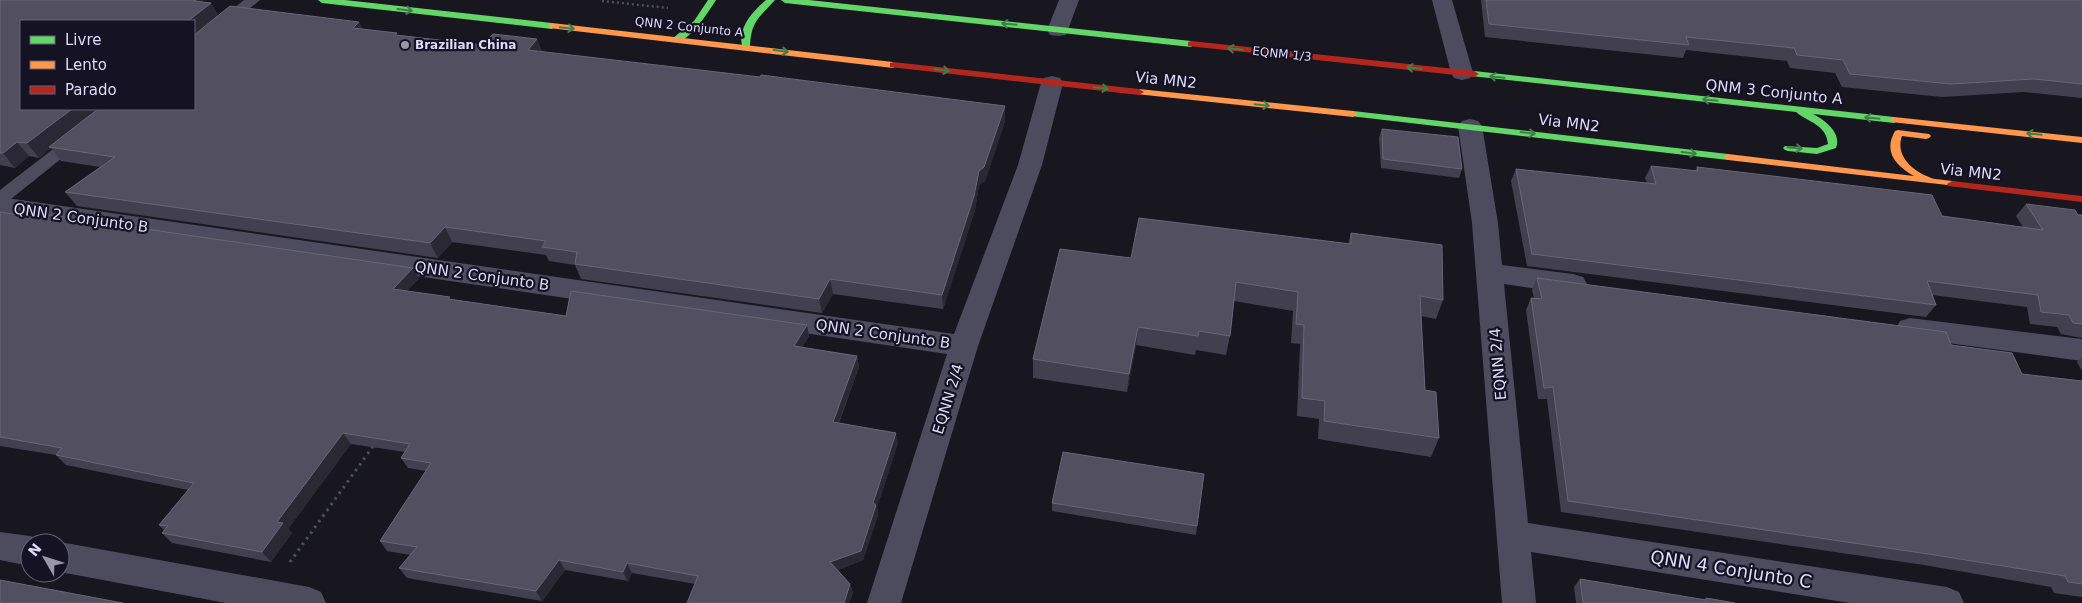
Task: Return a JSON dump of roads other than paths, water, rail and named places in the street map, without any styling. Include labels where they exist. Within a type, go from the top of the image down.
[{"type":"main road","name":"QNN 2 Conjunto A","points":[[322,0],[1052,83]]},
{"type":"main road","points":[[676,40],[698,24],[707,12],[712,0]]},
{"type":"main road","points":[[746,47],[748,22],[771,0]]},
{"type":"main road","name":"EQNM 1/3","points":[[785,0],[1462,73]]},
{"type":"main road","name":"QNM 3 Conjunto A","points":[[1462,73],[2082,140]]},
{"type":"main road","name":"Via MN2","points":[[1052,83],[1470,126],[2082,199]]},
{"type":"main road","points":[[1780,147],[1819,151],[1828,150],[1833,146],[1833,137],[1823,124],[1796,110]]},
{"type":"main road","points":[[1433,123],[1536,123]]},
{"type":"main road","points":[[1936,138],[1898,133],[1892,145],[1894,153],[1900,162],[1914,172],[1937,183]]},
{"type":"street","points":[[1058,30],[1069,0]]},
{"type":"street","points":[[1442,0],[1462,73]]},
{"type":"street","name":"EQNN 2/4","points":[[884,603],[964,346],[1030,165],[1052,83]]},
{"type":"street","name":"EQNN 2/4","points":[[1470,126],[1485,223],[1520,603]]},
{"type":"street","name":"QNN 2 Conjunto B","points":[[0,206],[964,346]]},
{"type":"street","points":[[1490,273],[1598,287]]},
{"type":"street","points":[[1885,324],[2082,350]]},
{"type":"street","name":"QNN 4 Conjunto C","points":[[1514,535],[1948,603]]},
{"type":"street","points":[[0,546],[20,549]]},
{"type":"street","points":[[70,559],[309,603]]},
{"type":"lane","points":[[195,46],[253,0]]},
{"type":"lane","points":[[0,199],[114,110]]},
{"type":"place","name":"Brazilian China","points":[[405,45]]}]
